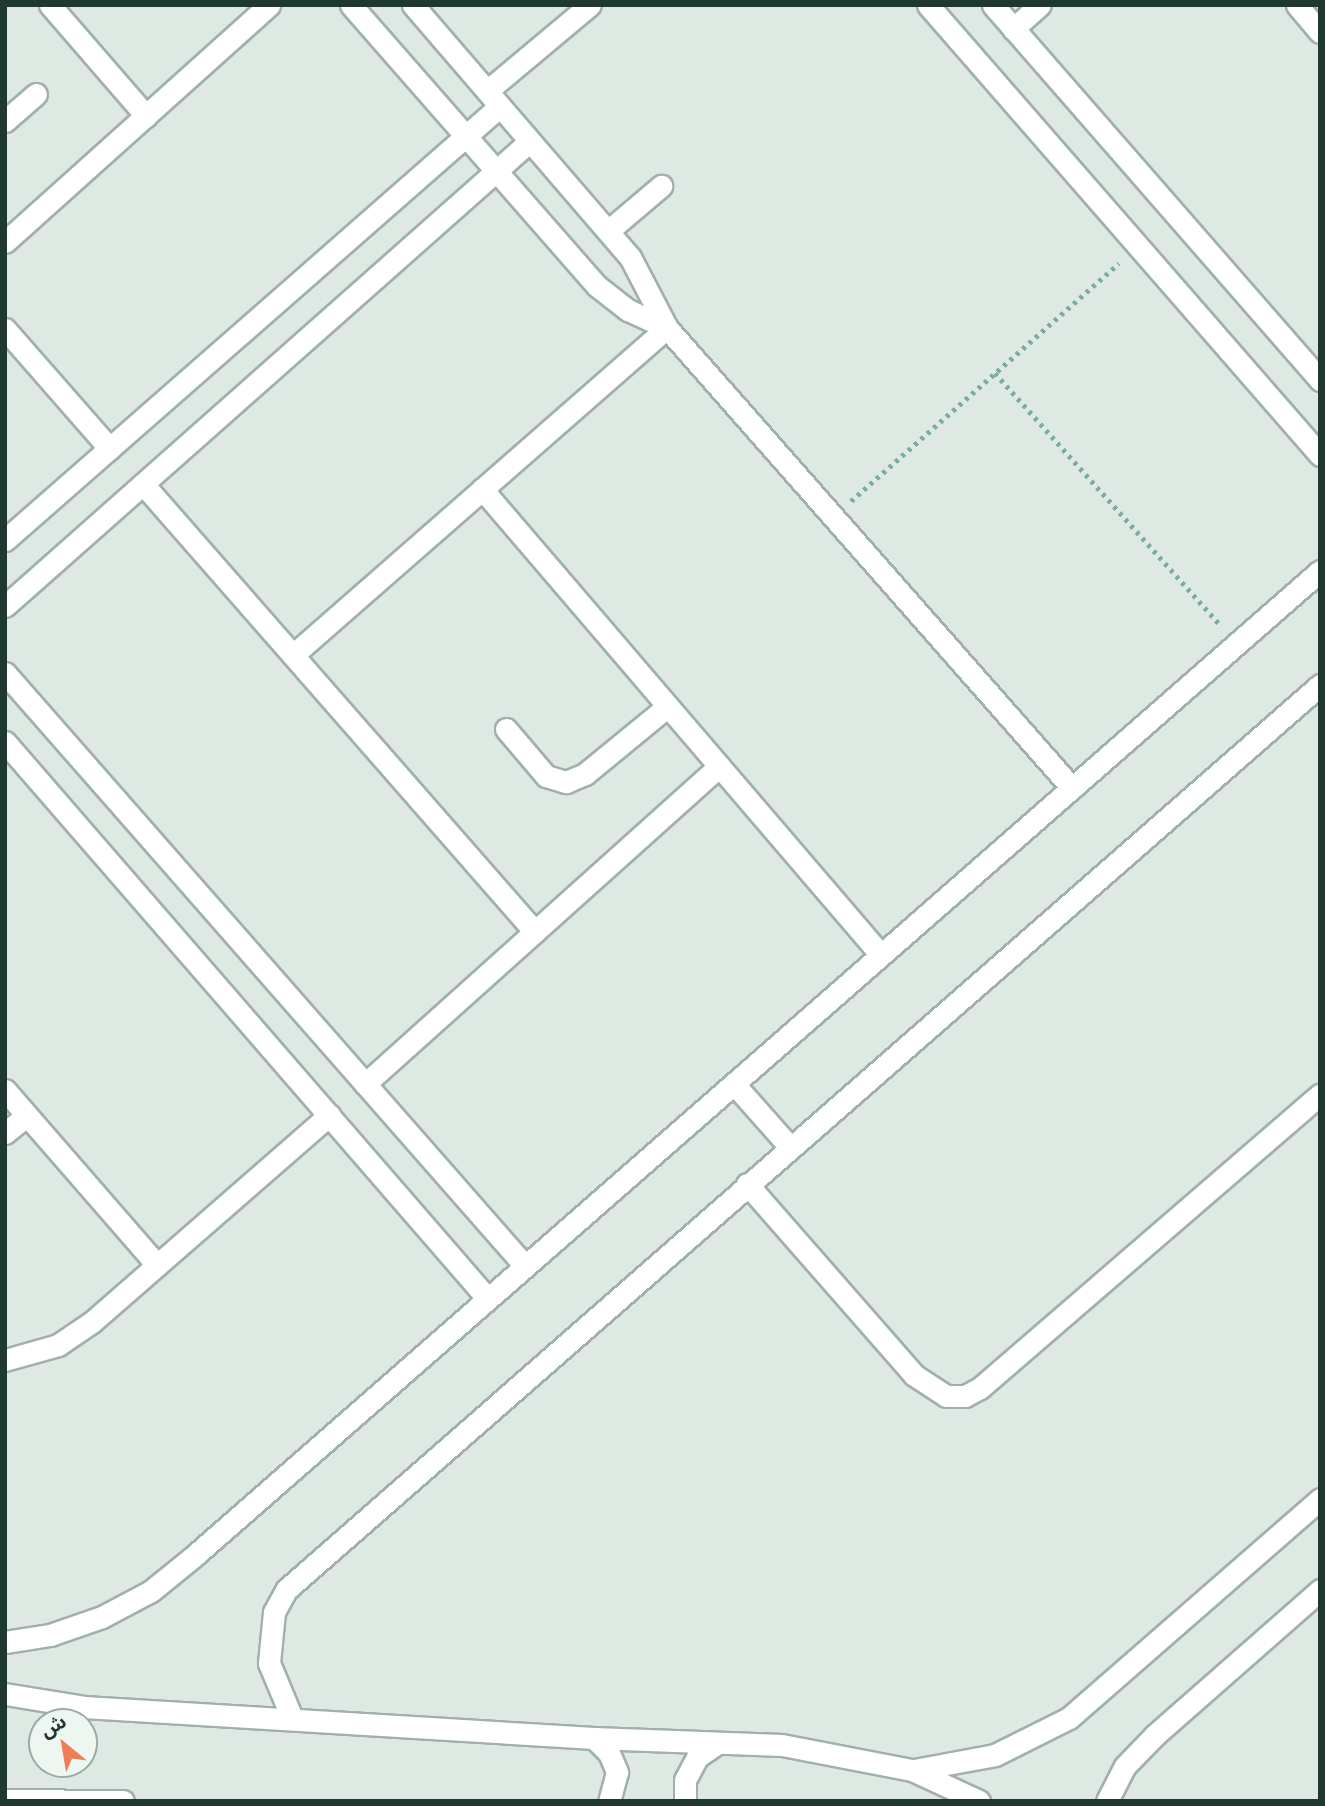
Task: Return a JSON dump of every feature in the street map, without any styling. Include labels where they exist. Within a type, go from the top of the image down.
[{"type":"street","points":[[50,5],[146,116]]},
{"type":"street","points":[[5,242],[269,5]]},
{"type":"street","points":[[351,5],[597,286],[628,310],[667,328]]},
{"type":"street","points":[[413,5],[640,272],[667,328],[1072,788]]},
{"type":"street","points":[[5,540],[465,137],[494,99],[590,5]]},
{"type":"street","points":[[928,5],[1320,454]]},
{"type":"street","points":[[993,5],[1320,380]]},
{"type":"street","points":[[1013,29],[1040,5]]},
{"type":"street","points":[[1297,5],[1320,32]]},
{"type":"street","points":[[5,121],[36,94]]},
{"type":"street","points":[[5,606],[530,141]]},
{"type":"street","points":[[608,232],[661,186]]},
{"type":"street","points":[[293,655],[667,328]]},
{"type":"street","points":[[5,329],[110,449]]},
{"type":"street","points":[[143,484],[535,932]]},
{"type":"street","points":[[482,489],[881,955]]},
{"type":"street","points":[[5,1642],[50,1635],[102,1617],[150,1591],[1320,571]]},
{"type":"street","points":[[5,673],[525,1266]]},
{"type":"street","points":[[292,1718],[269,1663],[275,1612],[287,1589],[1320,685]]},
{"type":"street","points":[[506,729],[546,776],[566,782],[585,774],[668,706]]},
{"type":"street","points":[[5,742],[488,1299]]},
{"type":"street","points":[[365,1084],[719,766]]},
{"type":"street","points":[[734,1084],[790,1147]]},
{"type":"street","points":[[5,1090],[157,1265]]},
{"type":"street","points":[[747,1184],[914,1376],[946,1396],[965,1396],[980,1388],[1317,1101]]},
{"type":"street","points":[[5,1133],[27,1115]]},
{"type":"street","points":[[5,1360],[58,1345],[157,1265],[329,1115]]},
{"type":"street","points":[[912,1770],[995,1755],[1069,1718],[1320,1499]]},
{"type":"street","points":[[1107,1801],[1125,1766],[1155,1735],[1320,1590]]},
{"type":"street","points":[[5,1693],[84,1707],[594,1738],[782,1745],[912,1770],[979,1801]]},
{"type":"street","points":[[594,1738],[610,1752],[617,1772],[609,1801]]},
{"type":"street","points":[[685,1801],[685,1780],[696,1757],[718,1743]]},
{"type":"street","points":[[5,1800],[123,1801]]},
{"type":"path","points":[[833,517],[1138,246]]},
{"type":"path","points":[[995,373],[1237,644]]}]
